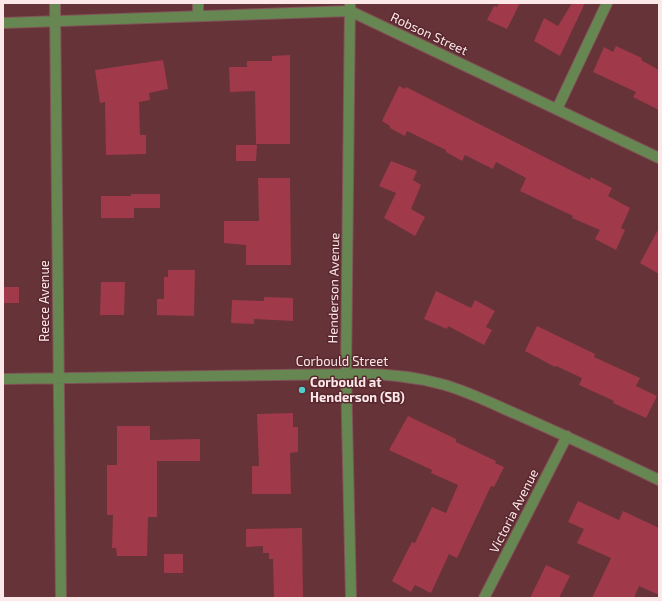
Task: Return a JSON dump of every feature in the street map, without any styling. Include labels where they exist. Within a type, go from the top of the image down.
[{"type":"street","name":"Reece Avenue","points":[[55,3],[61,598]]},
{"type":"street","points":[[198,3],[198,16]]},
{"type":"street","points":[[557,109],[607,3]]},
{"type":"street","name":"Robson Street","points":[[3,23],[198,16],[350,7],[659,158]]},
{"type":"street","name":"Henderson Avenue","points":[[350,7],[346,374],[351,598]]},
{"type":"street","name":"Corbould Street","points":[[3,379],[346,374],[393,375],[446,385],[567,436],[659,480]]},
{"type":"street","name":"Victoria Avenue","points":[[484,598],[567,436]]},
{"type":"building","points":[[499,3],[520,3],[507,29],[487,20],[494,6],[497,7]]},
{"type":"building","points":[[572,3],[585,3],[560,56],[534,41],[544,18],[558,26]]},
{"type":"building","points":[[616,46],[642,58],[641,60],[659,70],[659,110],[633,97],[636,92],[593,72],[604,47],[613,52]]},
{"type":"building","points":[[290,55],[290,144],[256,144],[255,91],[230,92],[229,67],[247,67],[247,61],[272,61],[272,56]]},
{"type":"building","points":[[163,60],[168,89],[149,93],[150,100],[139,102],[140,135],[146,135],[146,154],[106,155],[105,102],[100,103],[95,70]]},
{"type":"building","points":[[399,86],[405,89],[406,87],[590,180],[591,177],[612,188],[608,196],[630,208],[621,228],[625,230],[616,250],[595,239],[600,230],[572,218],[573,216],[520,191],[526,178],[496,162],[493,169],[465,155],[462,161],[446,152],[446,150],[407,131],[405,136],[390,128],[390,126],[382,121]]},
{"type":"building","points":[[236,145],[257,145],[256,161],[236,161]]},
{"type":"building","points":[[391,161],[417,171],[413,180],[421,185],[411,209],[425,217],[415,236],[384,218],[396,193],[379,186]]},
{"type":"building","points":[[258,178],[290,178],[291,265],[246,265],[246,245],[224,243],[224,221],[259,221]]},
{"type":"building","points":[[131,194],[160,194],[160,208],[134,208],[134,218],[101,218],[101,196],[131,196]]},
{"type":"building","points":[[659,228],[659,274],[640,263]]},
{"type":"building","points":[[168,270],[195,270],[194,316],[157,315],[157,299],[164,299],[164,277],[168,277]]},
{"type":"building","points":[[101,282],[125,282],[124,315],[100,315]]},
{"type":"building","points":[[3,287],[19,287],[19,303],[3,303]]},
{"type":"building","points":[[436,291],[471,308],[475,300],[495,311],[486,327],[492,330],[484,345],[448,326],[447,329],[424,319]]},
{"type":"building","points":[[264,297],[293,298],[293,321],[254,319],[254,324],[231,323],[232,300],[264,301]]},
{"type":"building","points":[[537,326],[595,354],[594,357],[640,378],[636,386],[657,396],[646,418],[579,385],[582,378],[556,366],[555,367],[525,351]]},
{"type":"building","points":[[293,413],[293,427],[298,427],[298,452],[290,453],[291,494],[252,494],[252,466],[259,466],[257,414]]},
{"type":"building","points":[[408,416],[456,439],[456,442],[496,461],[495,463],[504,467],[494,487],[491,486],[457,558],[449,554],[431,593],[415,585],[411,592],[392,581],[412,542],[415,543],[432,507],[446,513],[458,485],[431,473],[432,470],[389,450]]},
{"type":"building","points":[[117,426],[150,426],[150,440],[200,439],[200,461],[157,461],[157,517],[148,517],[147,556],[117,556],[116,548],[112,548],[113,515],[107,515],[107,465],[117,465]]},
{"type":"building","points":[[578,501],[619,520],[623,511],[659,528],[659,595],[639,586],[634,598],[592,598],[611,558],[577,543],[584,529],[568,522]]},
{"type":"building","points":[[302,528],[303,598],[274,598],[273,559],[269,559],[269,553],[263,553],[263,546],[246,547],[246,529]]},
{"type":"building","points":[[164,554],[183,554],[183,573],[164,573]]},
{"type":"building","points":[[546,565],[570,576],[559,598],[530,598]]},
{"type":"place","name":"Corbould at Henderson (SB)","points":[[302,390]]}]
